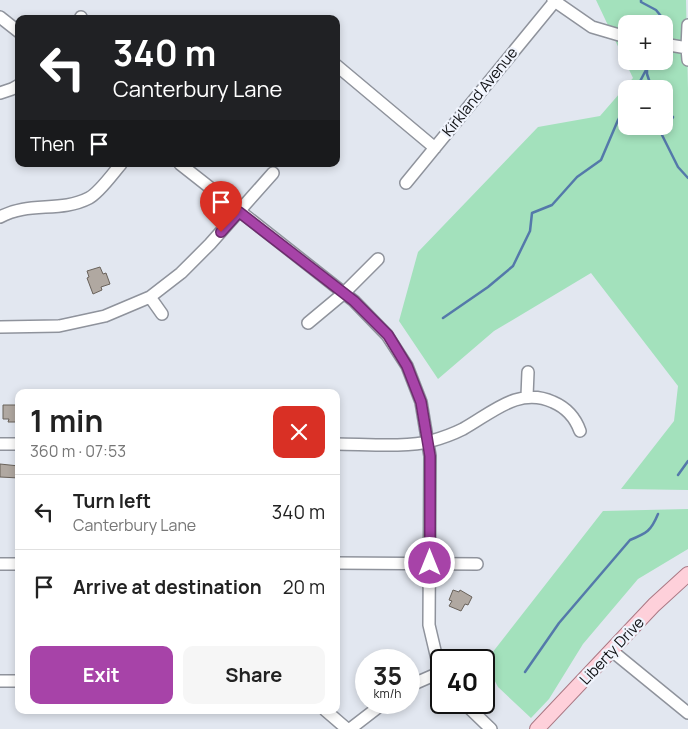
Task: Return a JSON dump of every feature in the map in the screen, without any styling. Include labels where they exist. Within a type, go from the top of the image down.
[{"type":"main road","name":"Liberty Drive","points":[[537,729],[654,605],[688,574]]},
{"type":"street","points":[[554,1],[592,27],[618,35]]},
{"type":"street","name":"Kirkland Avenue","points":[[406,184],[554,1]]},
{"type":"street","points":[[0,16],[15,29]]},
{"type":"street","points":[[673,48],[687,54],[688,26]]},
{"type":"street","points":[[340,68],[435,148]]},
{"type":"street","points":[[0,93],[15,88]]},
{"type":"street","points":[[0,217],[25,208],[61,207],[90,197],[118,167]]},
{"type":"street","points":[[184,167],[354,301],[388,335],[407,366],[421,402],[430,456],[429,625],[434,649]]},
{"type":"street","points":[[0,327],[59,326],[105,316],[150,297],[181,273],[210,244],[273,173]]},
{"type":"street","points":[[308,323],[344,293],[378,259]]},
{"type":"street","points":[[150,297],[162,314]]},
{"type":"street","points":[[527,396],[528,372]]},
{"type":"street","points":[[340,444],[427,442],[462,429],[506,402],[527,396],[545,398],[569,412],[576,420],[580,431]]},
{"type":"street","points":[[0,444],[15,444]]},
{"type":"street","points":[[340,563],[477,564]]},
{"type":"street","points":[[0,564],[15,564]]},
{"type":"street","points":[[612,651],[688,713]]},
{"type":"street","points":[[0,681],[15,682]]},
{"type":"street","points":[[330,714],[349,729],[370,714]]},
{"type":"street","points":[[475,714],[491,729]]},
{"type":"green space","points":[[596,0],[686,0],[688,89],[688,490],[621,489],[674,421],[678,386],[591,273],[494,331],[438,379],[399,321],[418,252],[538,127],[600,116],[618,95],[618,135],[673,135],[673,80],[631,80],[633,78],[629,70],[673,70],[673,15],[618,15],[618,46]]},
{"type":"green space","points":[[688,509],[688,549],[638,579],[583,644],[549,699],[531,718],[498,687],[495,681],[495,649],[603,511]]},
{"type":"building","points":[[100,267],[103,274],[106,273],[110,284],[101,287],[102,290],[93,294],[87,278],[89,277],[87,271]]},
{"type":"building","points":[[3,405],[15,405],[15,422],[8,422],[9,419],[3,419]]},
{"type":"building","points":[[0,464],[15,466],[15,478],[0,477]]},
{"type":"building","points":[[453,590],[459,592],[460,590],[472,597],[468,605],[465,604],[461,611],[449,606],[452,601],[449,600]]},
{"type":"waterway","points":[[641,0],[641,2],[656,10],[660,15]]},
{"type":"waterway","points":[[641,80],[646,70]]},
{"type":"waterway","points":[[647,70],[649,80]]},
{"type":"waterway","points":[[443,318],[488,287],[513,266],[530,231],[532,213],[552,205],[577,177],[601,160],[618,120]]},
{"type":"waterway","points":[[662,135],[678,167],[688,178]]},
{"type":"waterway","points":[[678,475],[688,461]]},
{"type":"waterway","points":[[525,672],[559,623],[630,540],[651,528],[658,514]]},
{"type":"route","points":[[221,232],[239,212],[354,301],[388,335],[407,366],[421,402],[430,456],[430,563]]}]
